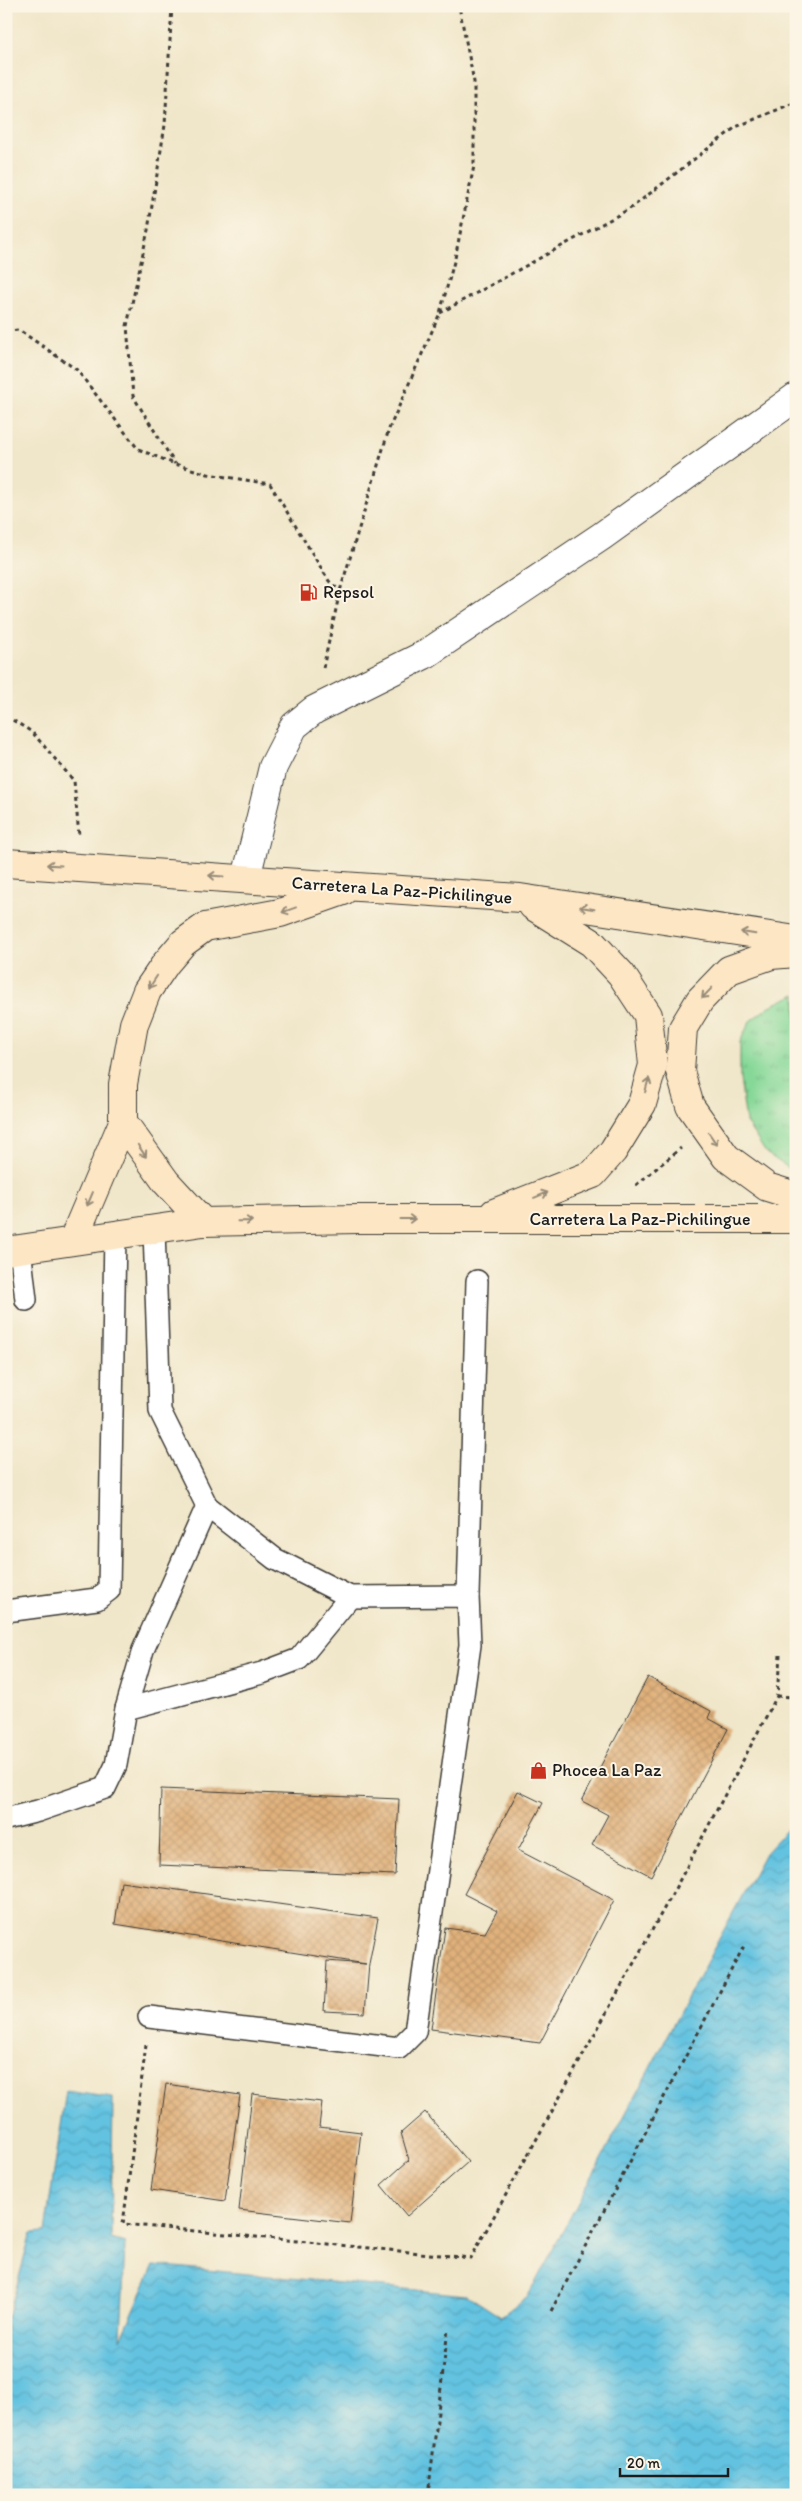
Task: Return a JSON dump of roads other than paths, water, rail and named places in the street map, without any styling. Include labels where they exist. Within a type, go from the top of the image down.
[{"type":"main road","name":"Carretera La Paz-Pichilingue","points":[[6,863],[82,866],[351,888],[520,898],[796,940]]},
{"type":"main road","points":[[73,1240],[123,1122],[123,1084],[134,1024],[147,992],[166,963],[183,943],[205,927],[280,913],[351,888]]},
{"type":"main road","points":[[479,1220],[593,1174],[613,1151],[642,1104],[653,1065],[648,1015],[621,974],[584,937],[520,898]]},
{"type":"main road","points":[[796,953],[770,956],[728,970],[700,1000],[683,1028],[680,1071],[690,1106],[726,1157],[767,1188],[796,1196]]},
{"type":"main road","points":[[123,1122],[166,1182],[202,1222]]},
{"type":"main road","name":"Carretera La Paz-Pichilingue","points":[[13,1250],[202,1222],[357,1219],[796,1218]]},
{"type":"street","points":[[246,878],[273,767],[294,726],[314,710],[426,654],[602,536],[796,397]]},
{"type":"lane","points":[[154,1229],[160,1411],[207,1506],[276,1559],[350,1597],[468,1596]]},
{"type":"lane","points":[[6,1611],[97,1599],[109,1590],[114,1234]]},
{"type":"lane","points":[[13,1250],[26,1300]]},
{"type":"lane","points":[[149,2017],[399,2048],[415,2032],[470,1645],[468,1596],[477,1281]]},
{"type":"lane","points":[[6,1819],[38,1811],[105,1788],[116,1765],[126,1709],[143,1650],[207,1506]]},
{"type":"lane","points":[[126,1709],[262,1673],[299,1659],[350,1597]]},
{"type":"water","points":[[796,1820],[796,2495],[6,2495],[6,2314],[8,2318],[31,2233],[45,2232],[66,2091],[113,2098],[111,2239],[125,2243],[121,2339],[154,2265],[467,2295],[501,2317],[528,2296],[765,1853]]},
{"type":"place","name":"Repsol","points":[[309,592]]},
{"type":"place","name":"Phocea La Paz","points":[[538,1770]]}]
